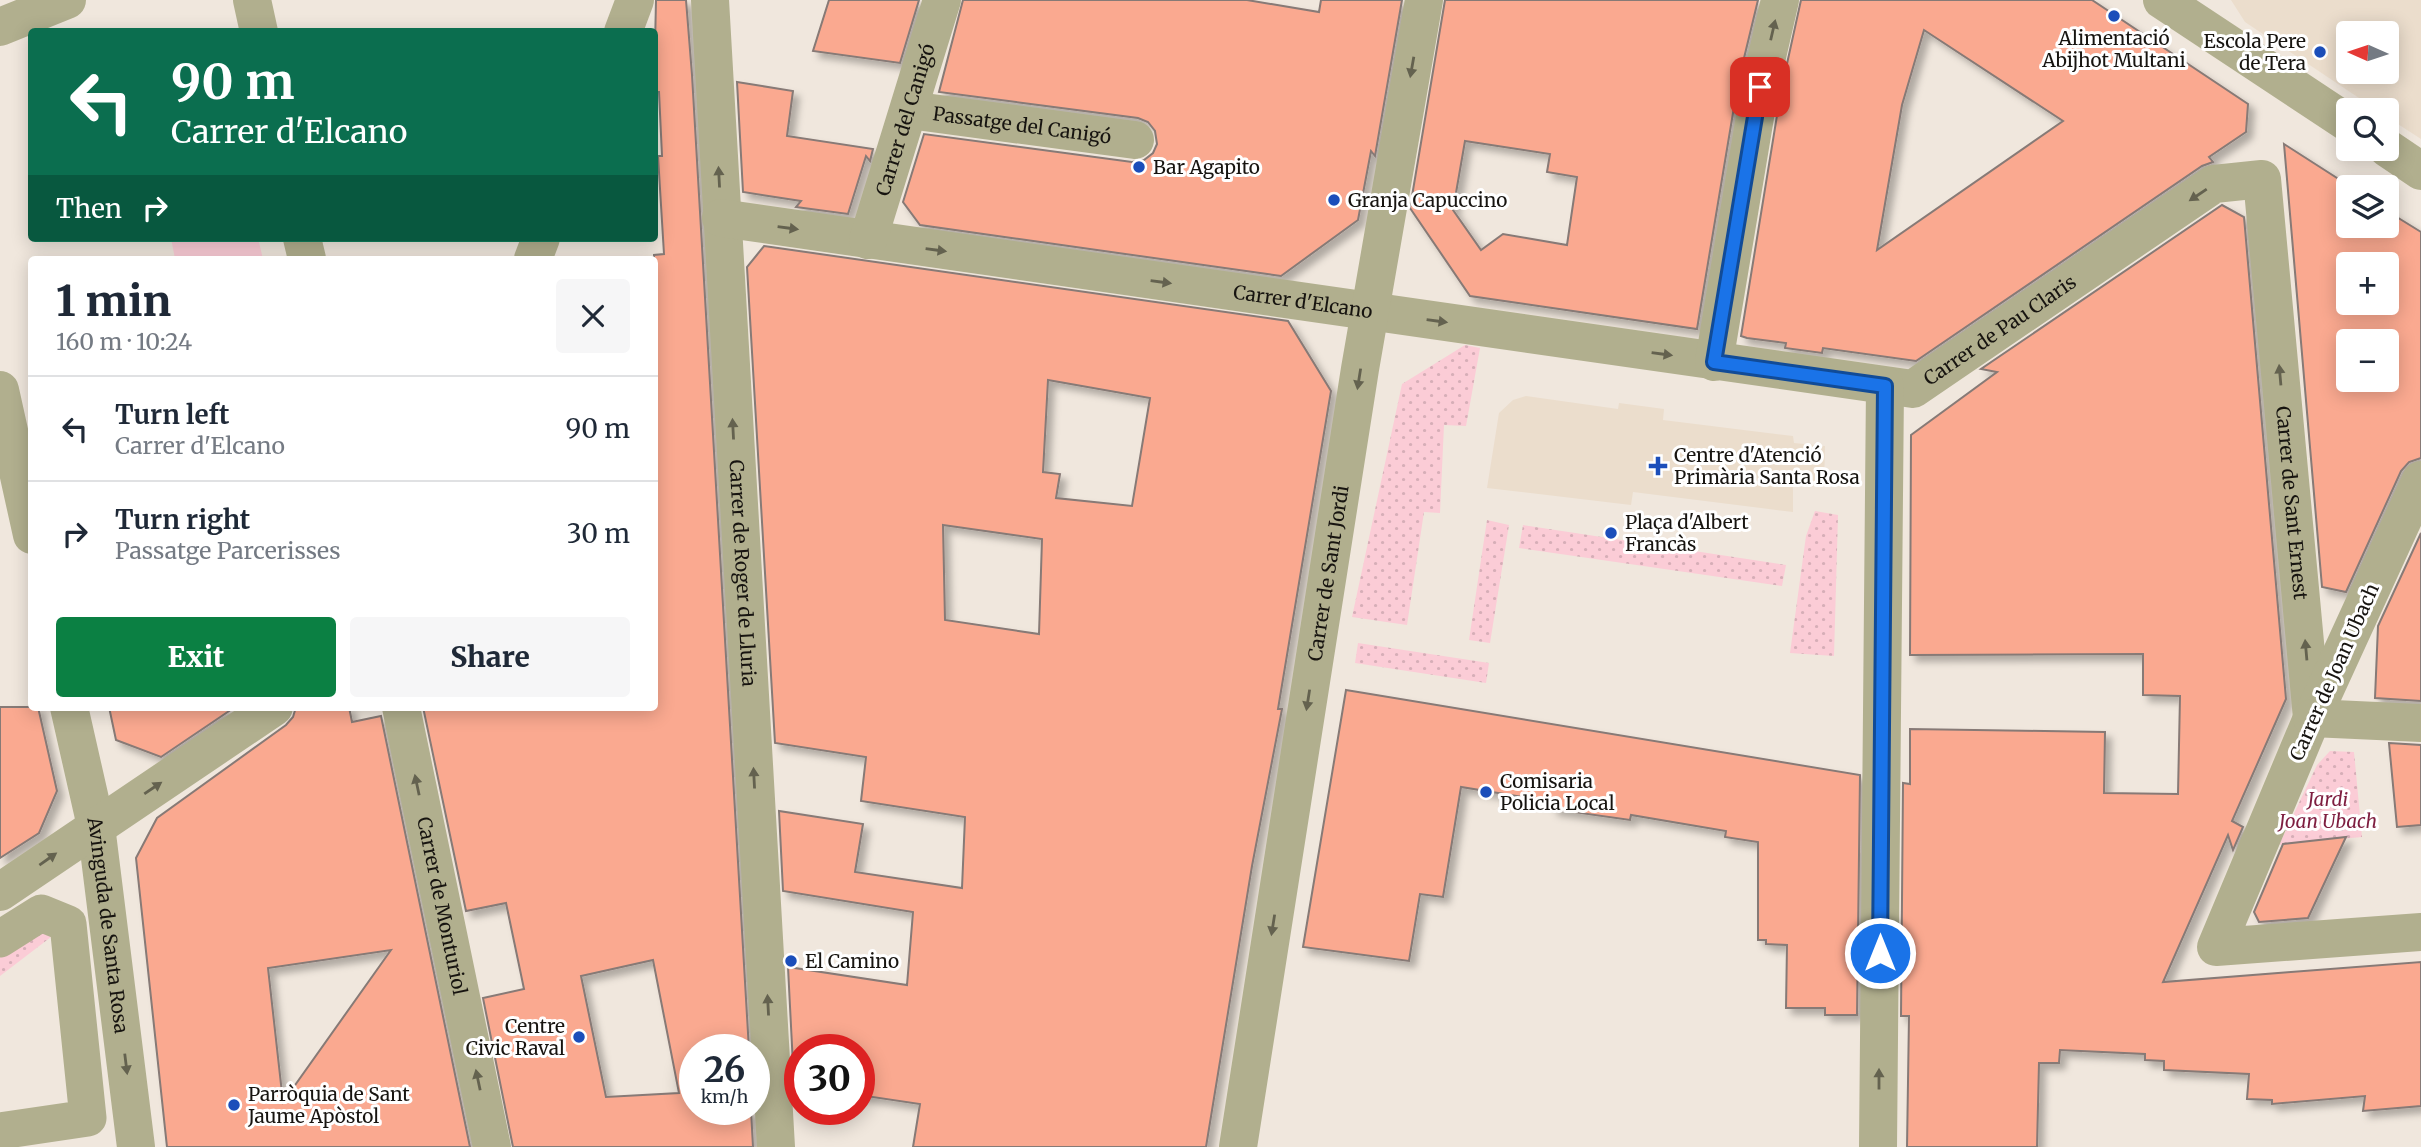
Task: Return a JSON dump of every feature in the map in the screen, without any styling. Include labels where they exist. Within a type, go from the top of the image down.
[{"type":"street","points":[[0,27],[67,0]]},
{"type":"street","points":[[253,0],[258,28]]},
{"type":"street","points":[[624,28],[635,0]]},
{"type":"street","name":"Carrer de Roger de Lluria","points":[[710,0],[776,1147]]},
{"type":"street","name":"Carrer del Canigó","points":[[868,240],[942,0]]},
{"type":"street","name":"Carrer de Sant Jordi","points":[[1238,1147],[1370,311],[1424,0]]},
{"type":"street","points":[[1714,362],[1760,87],[1780,0]]},
{"type":"street","points":[[2162,0],[2336,115]]},
{"type":"street","name":"Passatge del Canigó","points":[[909,110],[1135,140]]},
{"type":"street","points":[[2399,156],[2421,171]]},
{"type":"street","name":"Carrer de Pau Claris","points":[[1885,386],[1913,389],[2214,184],[2262,179]]},
{"type":"street","name":"Carrer de Sant Ernest","points":[[2262,179],[2312,718]]},
{"type":"street","name":"Carrer d'Elcano","points":[[721,218],[1885,386]]},
{"type":"street","points":[[1878,1147],[1885,386]]},
{"type":"street","points":[[0,390],[28,517]]},
{"type":"street","name":"Carrer de Joan Ubach","points":[[2421,480],[2312,718],[2216,947],[2421,932]]},
{"type":"street","name":"Avinguda de Santa Rosa","points":[[70,711],[96,826],[136,1147]]},
{"type":"street","points":[[0,892],[268,711]]},
{"type":"street","name":"Carrer de Monturiol","points":[[402,711],[492,1147]]},
{"type":"street","points":[[2312,718],[2421,723]]},
{"type":"street","points":[[0,939],[41,913],[68,924],[89,1118],[0,1131]]},
{"type":"shaded area","name":"Escola Pere de Tera","points":[[2231,0],[2421,0],[2421,139],[2399,125],[2399,98],[2359,98],[2338,84],[2399,84],[2399,21],[2336,21],[2336,83],[2245,22]]},
{"type":"shaded area","name":"Centre d'Atenció Primària Santa Rosa","points":[[1526,396],[1618,409],[1619,403],[1664,409],[1663,420],[1793,436],[1794,443],[1825,446],[1824,487],[1793,485],[1793,512],[1633,492],[1631,505],[1487,488],[1499,413],[1513,400]]},
{"type":"green space","points":[[172,242],[259,242],[262,256],[174,256]]},
{"type":"green space","points":[[1465,345],[1480,348],[1466,426],[1444,425],[1440,513],[1424,512],[1407,625],[1352,617],[1402,384]]},
{"type":"green space","points":[[1815,511],[1838,515],[1834,656],[1790,653],[1806,536]]},
{"type":"green space","points":[[1487,520],[1509,525],[1490,643],[1469,640]]},
{"type":"green space","points":[[1523,525],[1786,565],[1782,586],[1519,548]]},
{"type":"green space","points":[[1358,643],[1489,663],[1486,683],[1355,663]]},
{"type":"green space","name":"Jardi Joan Ubach","points":[[2330,751],[2354,752],[2362,837],[2279,845],[2317,765]]},
{"type":"green space","points":[[68,924],[0,976],[0,939]]},
{"type":"building","points":[[656,0],[686,0],[748,1034],[679,1034],[679,1093],[679,1125],[752,1125],[753,1147],[513,1147],[483,998],[524,989],[506,903],[466,911],[424,711],[658,711],[658,256],[654,255],[664,254],[658,156],[662,156]],"holes":[[[653,960],[679,1093],[606,1097],[581,976]]]},
{"type":"building","points":[[829,0],[919,0],[900,63],[813,51]]},
{"type":"building","points":[[963,0],[1247,0],[1319,12],[1321,0],[1402,0],[1375,156],[1371,151],[1358,220],[1281,276],[920,225],[903,202],[924,134],[1132,162],[1144,160],[1153,153],[1157,144],[1155,131],[1148,122],[1138,118],[939,92]]},
{"type":"building","points":[[1445,0],[1758,0],[1738,83],[1697,329],[1470,296],[1410,208]],"holes":[[[1465,141],[1550,154],[1547,172],[1577,177],[1567,245],[1503,234],[1481,250],[1453,210]]]},
{"type":"building","points":[[1801,0],[2092,0],[2248,104],[2246,132],[2209,157],[2213,162],[2202,166],[1916,361],[1823,348],[1822,353],[1785,348],[1786,343],[1741,336],[1781,91]],"holes":[[[1924,30],[2063,121],[1877,250],[1902,105]]]},
{"type":"building","points":[[737,82],[793,91],[787,136],[873,149],[870,161],[866,156],[848,214],[796,207],[801,201],[743,192]]},
{"type":"building","points":[[2284,144],[2336,177],[2336,238],[2399,238],[2399,218],[2421,232],[2421,458],[2409,462],[2401,471],[2346,592],[2322,587]]},
{"type":"building","points":[[2222,205],[2244,217],[2286,699],[2232,821],[2243,827],[2233,850],[2228,835],[2163,982],[2421,962],[2421,1106],[2363,1111],[2365,1096],[2272,1104],[2272,1100],[2247,1099],[2249,1074],[2164,1070],[2164,1061],[2145,1060],[2145,1054],[2060,1050],[2059,1063],[2039,1063],[2037,1147],[1907,1147],[1909,1016],[1901,1016],[1903,783],[1910,784],[1910,729],[2105,732],[2104,793],[2178,794],[2180,696],[2143,695],[2143,654],[1910,655],[1911,435],[1997,372],[1981,369]]},
{"type":"building","points":[[764,246],[1288,321],[1331,391],[1278,709],[1282,709],[1252,866],[1206,1147],[913,1147],[920,1104],[875,1097],[875,1034],[791,1034],[788,967],[907,985],[913,912],[783,891],[779,811],[863,824],[855,872],[962,888],[965,817],[861,801],[866,757],[775,743],[747,267]],"holes":[[[1048,380],[1150,398],[1132,506],[1056,498],[1060,474],[1043,472]],[[943,525],[1042,539],[1039,634],[945,620]]]},
{"type":"building","points":[[2421,533],[2421,701],[2375,698],[2378,626]]},
{"type":"building","points":[[1346,690],[1860,775],[1857,1015],[1825,1015],[1825,1008],[1786,1008],[1787,945],[1766,944],[1766,940],[1758,940],[1758,842],[1725,837],[1726,831],[1631,815],[1630,820],[1552,809],[1553,802],[1461,787],[1443,897],[1420,894],[1409,961],[1303,947]]},
{"type":"building","points":[[0,707],[28,707],[28,711],[39,711],[57,791],[39,833],[0,858]]},
{"type":"building","points":[[110,711],[229,711],[161,757],[116,740]]},
{"type":"building","points":[[295,711],[350,711],[352,722],[381,716],[470,1147],[167,1147],[136,858],[157,818],[286,725]],"holes":[[[391,950],[283,1102],[268,968]]]},
{"type":"building","points":[[2389,743],[2421,745],[2421,825],[2397,827]]},
{"type":"building","points":[[2346,837],[2308,918],[2259,922],[2254,912],[2283,844]]},
{"type":"place","name":"Alimentació Abijhot Multani","points":[[2114,16]]},
{"type":"place","name":"Escola Pere de Tera","points":[[2320,52]]},
{"type":"place","name":"Bar Agapito","points":[[1139,167]]},
{"type":"place","name":"Granja Capuccino","points":[[1334,200]]},
{"type":"place","name":"Centre d'Atenció Primària Santa Rosa","points":[[1658,466]]},
{"type":"place","name":"Plaça d'Albert Francàs","points":[[1611,533]]},
{"type":"place","name":"Comisaria Policia Local","points":[[1486,792]]},
{"type":"place","name":"El Camino","points":[[791,961]]},
{"type":"place","name":"Centre Civic Raval","points":[[579,1037]]},
{"type":"place","name":"Parròquia de Sant Jaume Apòstol","points":[[234,1105]]},
{"type":"route","points":[[1760,87],[1714,362],[1885,386],[1880,953]]}]
